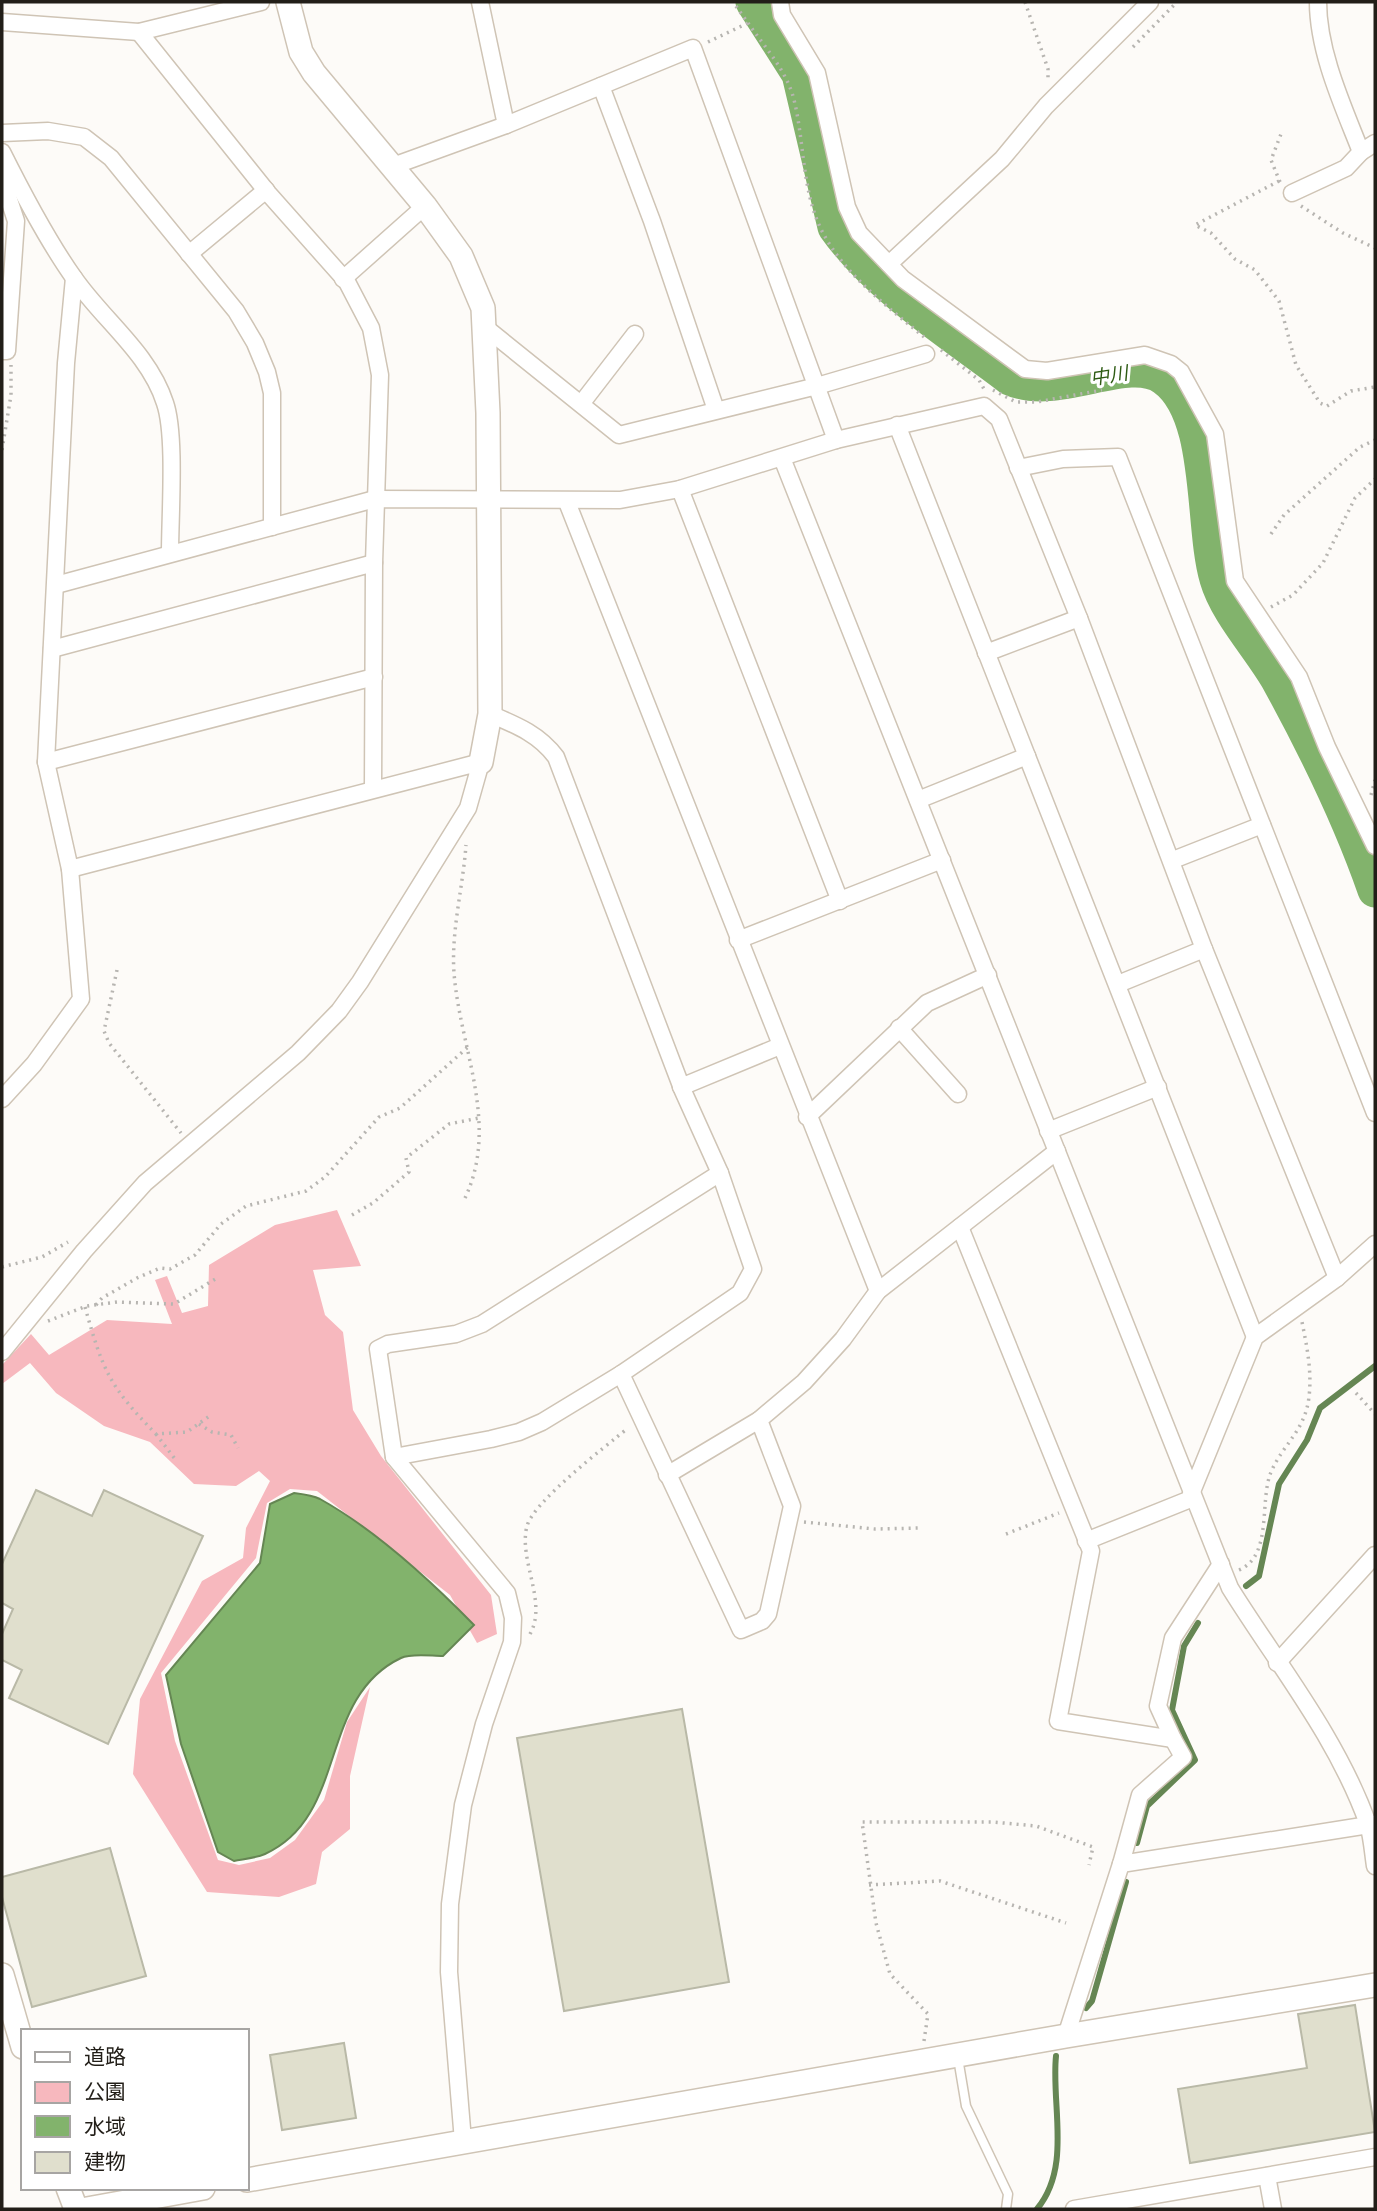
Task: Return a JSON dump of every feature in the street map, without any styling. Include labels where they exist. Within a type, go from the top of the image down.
[{"type":"street","points":[[2,22],[139,32],[254,2]]},
{"type":"street","points":[[2,1352],[30,1314],[145,1183],[298,1053],[339,1011],[360,982],[468,808],[481,762],[490,714],[489,501],[486,328],[483,308],[461,256],[393,166],[314,73],[301,52],[288,2]]},
{"type":"street","points":[[480,2],[506,125]]},
{"type":"street","points":[[780,2],[782,15],[817,73],[852,221],[903,279],[1025,369],[1046,371],[1145,355],[1171,364],[1181,372],[1215,434],[1235,581],[1299,677],[1327,747],[1375,846]]},
{"type":"street","points":[[889,264],[1002,159],[1046,106],[1150,2]]},
{"type":"street","points":[[1318,2],[1318,20],[1337,91],[1361,152]]},
{"type":"street","points":[[139,32],[266,190],[343,279],[371,328],[380,375],[375,499],[373,789]]},
{"type":"street","points":[[393,166],[506,125],[693,48],[836,440]]},
{"type":"street","points":[[601,86],[652,221],[716,410]]},
{"type":"street","points":[[2,133],[48,131],[84,137],[111,158],[236,311],[256,343],[267,372],[273,418],[272,527]]},
{"type":"street","points":[[1292,193],[1346,167],[1375,143]]},
{"type":"street","points":[[4,157],[74,278],[136,352],[159,385],[166,406],[170,553]]},
{"type":"street","points":[[4,157],[2,178],[16,221],[5,351]]},
{"type":"street","points":[[189,254],[266,190]]},
{"type":"street","points":[[343,279],[425,206]]},
{"type":"street","points":[[2,1099],[34,1063],[81,999],[70,869],[46,762],[66,363],[74,278]]},
{"type":"street","points":[[486,328],[619,435],[817,386],[926,354]]},
{"type":"street","points":[[581,404],[635,334]]},
{"type":"street","points":[[56,585],[375,499],[567,502],[620,500],[680,489],[836,440],[984,406],[999,419],[1173,860],[1204,948],[1337,1278]]},
{"type":"street","points":[[897,425],[1255,1337]]},
{"type":"street","points":[[1018,468],[1062,459],[1118,457],[1375,1113]]},
{"type":"street","points":[[782,458],[1230,1588],[1277,1663],[1315,1714],[1372,1824],[1375,1866]]},
{"type":"street","points":[[680,489],[839,901]]},
{"type":"street","points":[[567,502],[807,1117],[878,1291]]},
{"type":"street","points":[[52,649],[374,563]]},
{"type":"street","points":[[986,653],[1079,618]]},
{"type":"street","points":[[46,762],[374,677]]},
{"type":"street","points":[[394,1457],[519,1432],[621,1374],[740,1293],[753,1269],[720,1174],[681,1087],[556,757],[545,742],[526,729],[490,714]]},
{"type":"street","points":[[918,800],[1027,757]]},
{"type":"street","points":[[70,869],[481,762]]},
{"type":"street","points":[[1173,860],[1262,825]]},
{"type":"street","points":[[738,940],[942,860]]},
{"type":"street","points":[[1118,984],[1204,948]]},
{"type":"street","points":[[807,1117],[927,1003],[988,975]]},
{"type":"street","points":[[899,1028],[958,1094]]},
{"type":"street","points":[[681,1087],[780,1046]]},
{"type":"street","points":[[1048,1131],[1158,1087]]},
{"type":"street","points":[[667,1475],[759,1420],[804,1382],[843,1339],[878,1291],[1057,1151]]},
{"type":"street","points":[[463,2141],[449,1972],[450,1904],[463,1805],[484,1724],[512,1642],[513,1618],[507,1593],[394,1457],[378,1349],[388,1344],[456,1334],[482,1324],[720,1174]]},
{"type":"street","points":[[960,1227],[1090,1551],[1058,1721],[1173,1739]]},
{"type":"street","points":[[1086,1541],[1192,1496],[1255,1337],[1337,1278],[1375,1244]]},
{"type":"street","points":[[621,1374],[741,1630],[762,1621],[768,1614],[792,1506],[759,1420]]},
{"type":"street","points":[[1277,1663],[1375,1555]]},
{"type":"street","points":[[1066,2036],[1140,1795],[1183,1757],[1158,1706],[1173,1638],[1223,1569]]},
{"type":"street","points":[[1121,1864],[1372,1824]]},
{"type":"street","points":[[2,1975],[21,2040]]},
{"type":"street","points":[[248,2180],[958,2054],[1375,1985]]},
{"type":"street","points":[[1074,2209],[1375,2157]]},
{"type":"street","points":[[1267,2176],[1273,2209]]},
{"type":"street","points":[[69,2190],[76,2209]]},
{"type":"street","points":[[87,2209],[192,2190]]},
{"type":"lane","points":[[958,2054],[966,2106],[1008,2194],[1006,2209]]},
{"type":"path","points":[[693,48],[748,23],[733,2]]},
{"type":"path","points":[[1025,2],[1048,69],[1043,99],[1046,106]]},
{"type":"path","points":[[1133,47],[1177,2]]},
{"type":"path","points":[[1279,181],[1195,225],[1210,233],[1235,260],[1255,270],[1279,301],[1296,365],[1320,403],[1327,406],[1351,391],[1375,387]]},
{"type":"path","points":[[2,450],[11,395],[12,356],[5,351]]},
{"type":"path","points":[[984,393],[997,390],[1016,402],[1037,402],[1102,390]]},
{"type":"path","points":[[1271,534],[1284,515],[1360,447],[1375,440]]},
{"type":"path","points":[[1258,616],[1293,595],[1322,563],[1355,498],[1375,479]]},
{"type":"path","points":[[1371,795],[1375,780]]},
{"type":"path","points":[[456,828],[462,833],[466,845],[455,934],[454,973],[469,1046],[479,1118],[475,1176],[465,1198]]},
{"type":"path","points":[[117,970],[104,1031],[109,1043],[190,1144]]},
{"type":"path","points":[[96,1305],[102,1298],[137,1278],[160,1268],[170,1269],[195,1255],[221,1224],[246,1206],[306,1191],[325,1177],[379,1117],[400,1108],[469,1046]]},
{"type":"path","points":[[352,1214],[373,1203],[409,1172],[406,1158],[449,1124],[479,1118]]},
{"type":"path","points":[[2,1267],[42,1257],[78,1239],[88,1247]]},
{"type":"path","points":[[30,1314],[41,1321],[50,1322],[96,1305],[117,1302],[174,1304],[217,1278]]},
{"type":"path","points":[[85,1307],[101,1363],[111,1383],[174,1459]]},
{"type":"path","points":[[1223,1569],[1252,1562],[1262,1530],[1271,1472],[1305,1418],[1311,1376],[1301,1317],[1295,1308]]},
{"type":"path","points":[[1356,1393],[1375,1414]]},
{"type":"path","points":[[156,1434],[187,1432],[211,1415]]},
{"type":"path","points":[[512,1642],[523,1643],[536,1620],[526,1534],[533,1513],[640,1417]]},
{"type":"path","points":[[199,1424],[212,1432],[231,1435],[238,1448]]},
{"type":"path","points":[[1006,1534],[1072,1508]]},
{"type":"path","points":[[789,1520],[875,1530],[921,1528]]},
{"type":"path","points":[[921,2061],[928,2014],[890,1974],[869,1885],[862,1822],[993,1822],[1036,1826],[1093,1847],[1089,1865]]},
{"type":"path","points":[[869,1885],[940,1881],[1066,1923]]},
{"type":"green space","points":[[337,1210],[361,1266],[313,1270],[325,1315],[343,1332],[353,1410],[381,1456],[491,1595],[497,1634],[477,1643],[450,1595],[317,1491],[290,1489],[267,1503],[256,1558],[161,1673],[175,1741],[218,1860],[239,1865],[270,1858],[295,1840],[324,1800],[347,1722],[370,1687],[350,1776],[350,1829],[322,1852],[316,1884],[279,1897],[207,1892],[133,1774],[140,1699],[202,1581],[243,1558],[246,1528],[270,1481],[259,1471],[236,1486],[194,1484],[150,1442],[104,1426],[56,1393],[30,1363],[2,1384],[2,1365],[31,1334],[49,1355],[107,1320],[172,1324],[155,1280],[167,1276],[182,1313],[208,1306],[209,1265],[275,1225]]},
{"type":"water","points":[[294,1493],[320,1499],[361,1525],[421,1574],[474,1625],[443,1656],[405,1656],[374,1676],[356,1700],[310,1813],[292,1836],[265,1854],[234,1861],[218,1852],[181,1744],[166,1675],[260,1563],[270,1504]]},
{"type":"building","points":[[36,1490],[92,1516],[104,1490],[203,1536],[108,1744],[9,1698],[22,1670],[2,1660],[2,1634],[13,1609],[2,1603],[2,1564]]},
{"type":"building","points":[[682,1709],[729,1982],[564,2011],[517,1738]]},
{"type":"building","points":[[110,1848],[146,1976],[32,2007],[2,1897],[2,1877]]},
{"type":"building","points":[[1355,2005],[1375,2132],[1190,2163],[1178,2089],[1307,2068],[1298,2014]]},
{"type":"building","points":[[344,2043],[356,2118],[282,2130],[270,2055]]},
{"type":"waterway","name":"中川","points":[[753,2],[799,74],[835,227],[872,270],[916,308],[1010,378],[1049,384],[1112,372],[1149,371],[1164,378],[1180,395],[1191,417],[1199,443],[1212,557],[1222,592],[1237,619],[1273,670],[1306,733],[1344,811],[1375,890]]},
{"type":"waterway","points":[[1246,1586],[1259,1576],[1279,1484],[1307,1440],[1320,1408],[1375,1366]]},
{"type":"waterway","points":[[1137,1843],[1147,1806],[1195,1760],[1172,1710],[1184,1646],[1198,1623]]},
{"type":"waterway","points":[[1086,2008],[1092,2001],[1126,1882]]},
{"type":"waterway","points":[[1037,2209],[1048,2192],[1057,2155],[1056,2056]]}]
